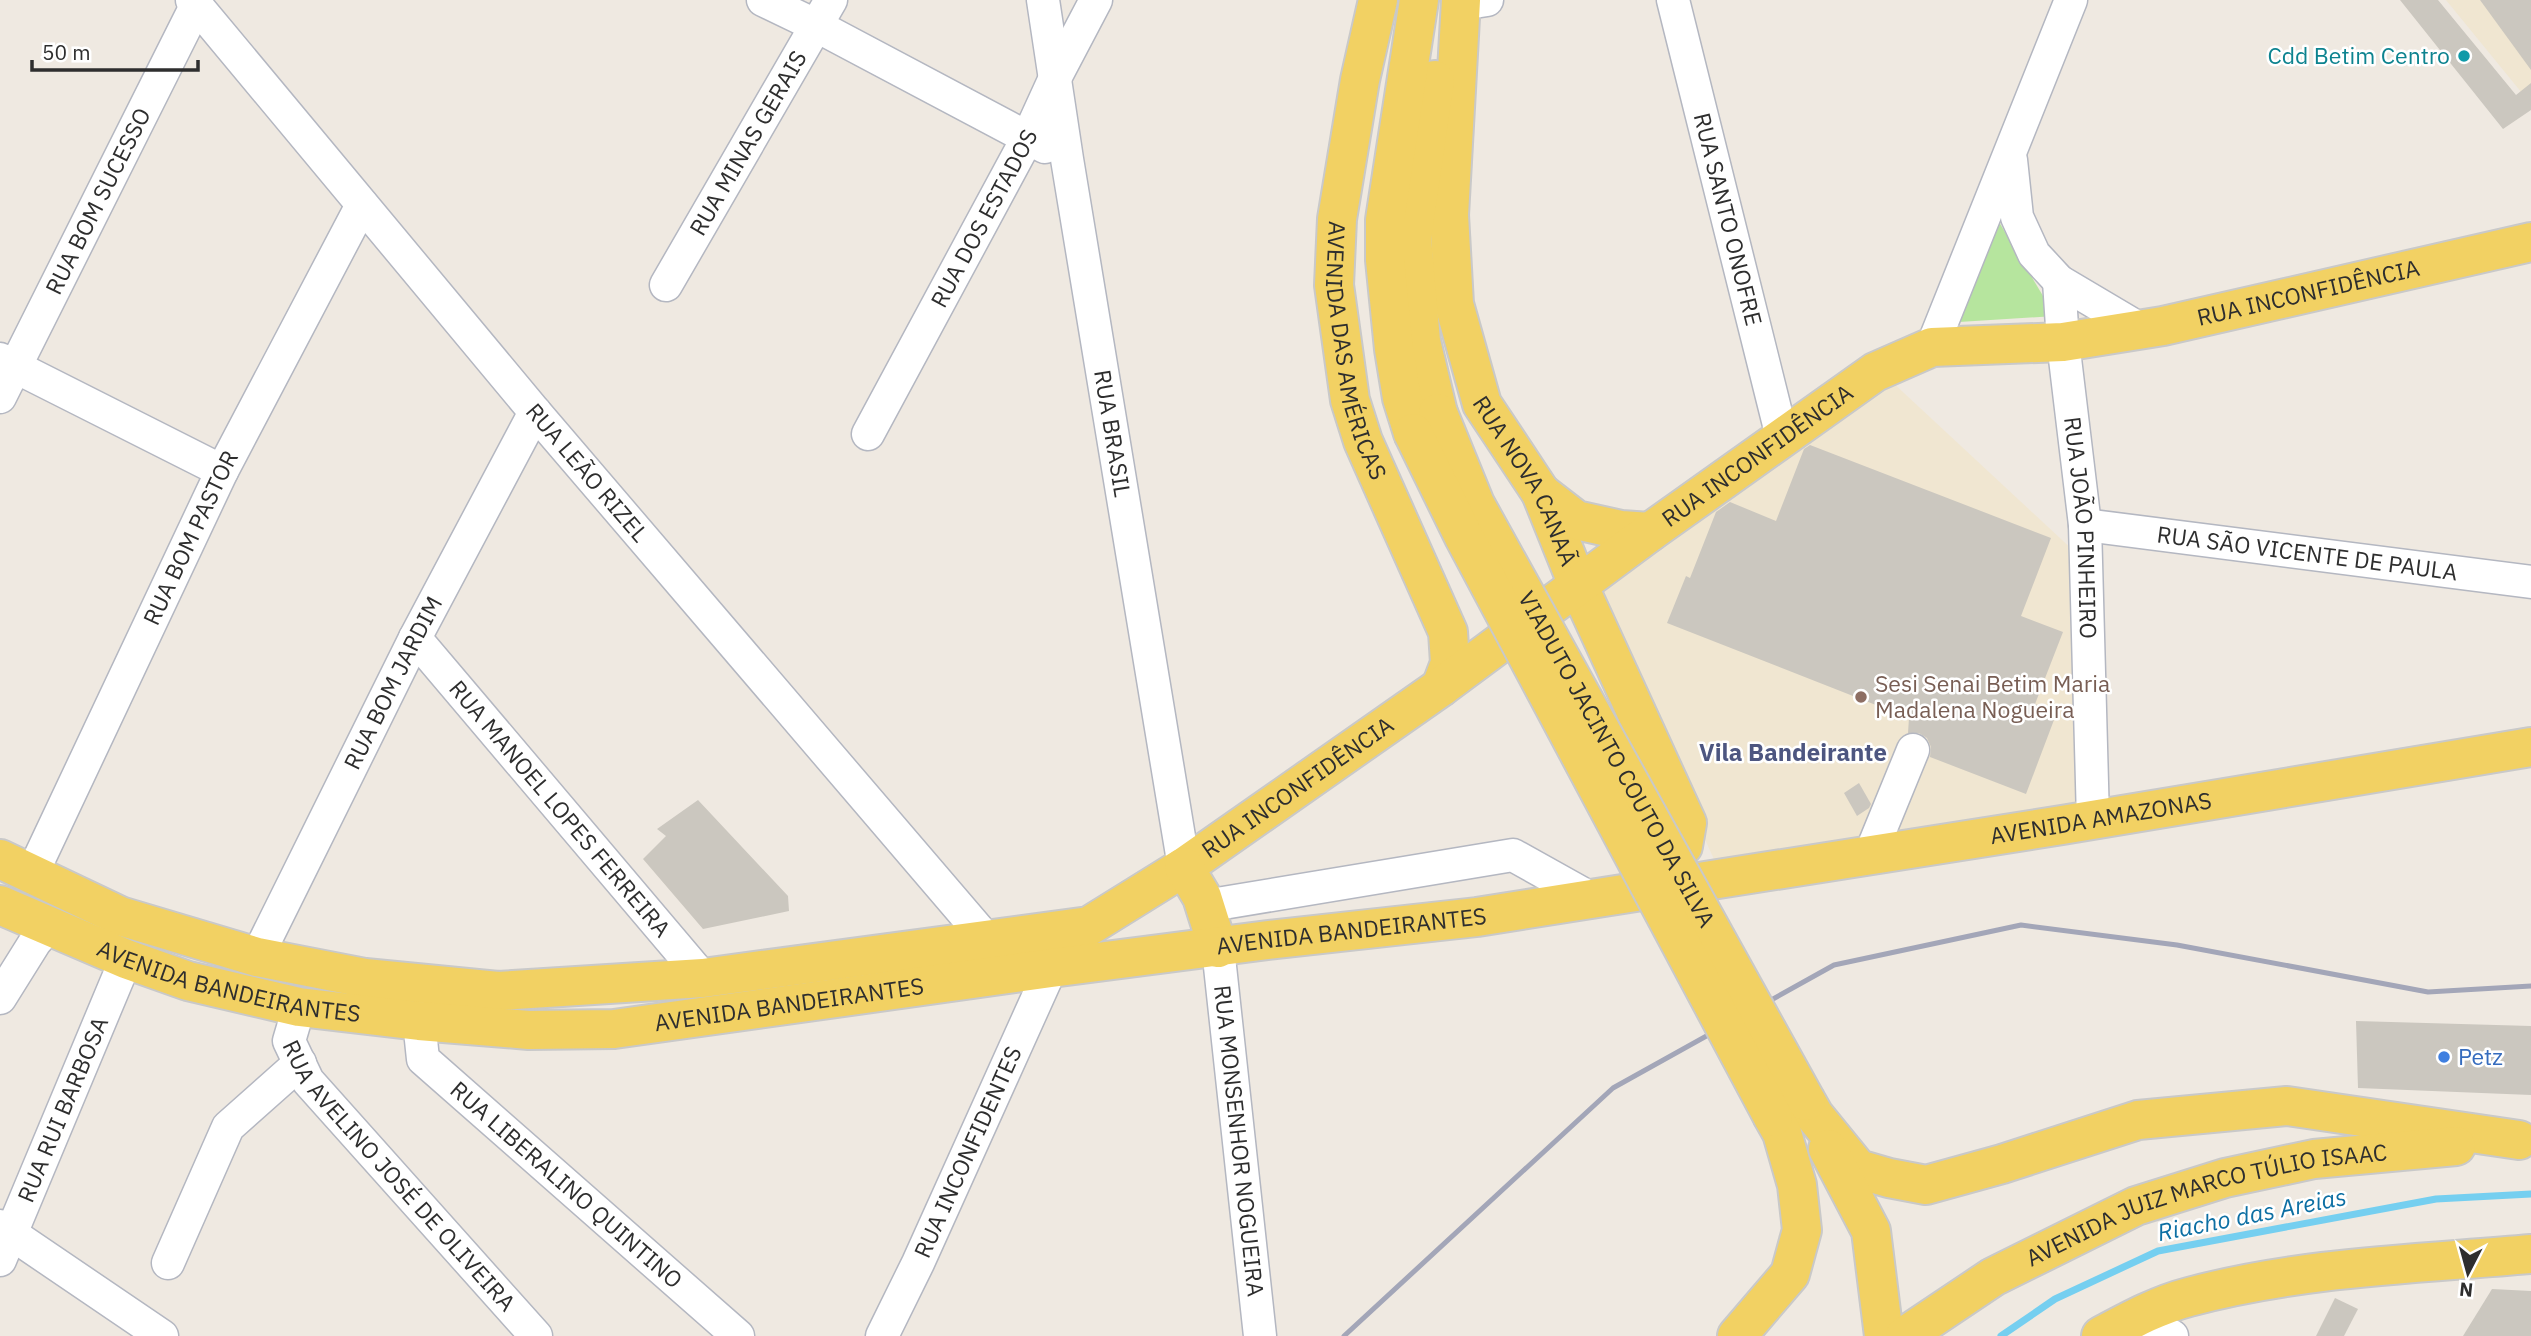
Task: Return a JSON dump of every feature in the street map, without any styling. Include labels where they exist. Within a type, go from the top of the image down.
[{"type":"main road","name":"AVENIDA DAS AMÉRICAS","points":[[1378,0],[1360,80],[1337,219],[1334,285],[1350,400],[1360,430],[1448,632],[1450,663],[1441,687]]},
{"type":"main road","name":"AVENIDA DAS AMÉRICAS","points":[[1419,0],[1385,220],[1385,260],[1402,398],[1426,423]]},
{"type":"main road","points":[[1426,423],[1412,238],[1424,148],[1464,1]]},
{"type":"main road","name":"RUA NOVA CANAÃ","points":[[1464,1],[1449,215],[1454,304],[1482,404],[1541,494],[1578,585],[1688,823],[1683,846],[1652,870],[1599,898]]},
{"type":"main road","name":"RUA INCONFIDÊNCIA","points":[[1089,926],[1184,867],[1441,687],[1650,532],[1875,372],[1932,348],[2063,341],[2140,329],[2300,296],[2531,242]]},
{"type":"main road","name":"VIADUTO JACINTO COUTO DA SILVA","points":[[1426,423],[1475,504],[1794,1117],[1838,1170],[1871,1231],[1879,1329]]},
{"type":"main road","points":[[1541,494],[1576,520],[1621,530],[1650,532]]},
{"type":"main road","name":"AVENIDA AMAZONAS","points":[[1670,887],[2531,747]]},
{"type":"main road","name":"AVENIDA BANDEIRANTES","points":[[16,867],[120,916],[257,957],[365,978],[498,991],[704,978],[1089,926]]},
{"type":"main road","points":[[1184,867],[1205,905],[1218,948]]},
{"type":"main road","name":"AVENIDA BANDEIRANTES","points":[[0,905],[126,959],[188,981],[299,1007],[529,1030],[614,1029],[1051,968],[1478,917],[1670,887]]},
{"type":"main road","points":[[126,959],[143,952],[179,953],[309,983],[341,984],[365,978]]},
{"type":"main road","points":[[1794,1117],[1858,1169],[1926,1185],[2138,1120],[2287,1106],[2525,1140]]},
{"type":"main road","points":[[1737,1336],[1790,1274],[1802,1230],[1794,1117]]},
{"type":"main road","name":"AVENIDA JUIZ MARCO TÚLIO ISAAC","points":[[1879,1329],[1993,1277],[2136,1206],[2225,1178],[2314,1159],[2525,1140]]},
{"type":"main road","points":[[2118,1327],[2186,1298],[2287,1275],[2531,1254]]},
{"type":"street","points":[[763,0],[824,13],[1067,159]]},
{"type":"street","name":"RUA BRASIL","points":[[1043,0],[1184,867]]},
{"type":"street","name":"RUA DOS ESTADOS","points":[[868,434],[1028,137],[1096,0]]},
{"type":"street","name":"RUA SANTO ONOFRE","points":[[1673,0],[1782,437]]},
{"type":"street","points":[[1932,348],[2071,0]]},
{"type":"street","name":"RUA LEÃO RIZEL","points":[[194,3],[535,412],[988,940]]},
{"type":"street","name":"RUA BOM SUCESSO","points":[[0,397],[8,363],[194,3]]},
{"type":"street","name":"RUA MINAS GERAIS","points":[[666,285],[824,13]]},
{"type":"street","points":[[2010,156],[2017,217],[2034,254],[2059,281],[2140,329]]},
{"type":"street","name":"RUA BOM PASTOR","points":[[16,867],[362,205]]},
{"type":"street","name":"RUA JOÃO PINHEIRO","points":[[2059,281],[2063,341],[2085,525],[2093,820]]},
{"type":"street","points":[[8,363],[222,471]]},
{"type":"street","name":"RUA BOM JARDIM","points":[[257,957],[415,638],[535,412]]},
{"type":"street","name":"RUA SÃO VICENTE DE PAULA","points":[[2085,525],[2531,582]]},
{"type":"street","name":"RUA MANOEL LOPES FERREIRA","points":[[415,638],[704,978]]},
{"type":"street","points":[[1870,855],[1913,750]]},
{"type":"street","name":"AVENIDA BANDEIRANTES","points":[[1205,905],[1513,855],[1599,898]]},
{"type":"street","points":[[0,998],[35,942],[49,926]]},
{"type":"street","name":"RUA MONSENHOR NOGUEIRA","points":[[1218,948],[1260,1336]]},
{"type":"street","name":"RUA RUI BARBOSA","points":[[4,1240],[126,959]]},
{"type":"street","name":"RUA INCONFIDENTES","points":[[882,1336],[1051,968]]},
{"type":"street","name":"RUA AVELINO JOSÉ DE OLIVEIRA","points":[[299,1007],[289,1041],[308,1081],[536,1336]]},
{"type":"street","name":"RUA LIBERALINO QUINTINO","points":[[419,1021],[423,1059],[738,1336]]},
{"type":"street","points":[[168,1263],[228,1128],[300,1063]]},
{"type":"street","points":[[4,1240],[162,1336]]},
{"type":"street","points":[[2118,1327],[2172,1336]]},
{"type":"shaded area","points":[[2446,0],[2531,0],[2531,104]]},
{"type":"shaded area","name":"Sesi Senai Betim Maria Madalena Nogueira","points":[[1890,380],[2076,553],[2085,809],[1717,866],[1590,584]]},
{"type":"green space","points":[[1999,222],[2055,316],[1959,322]]},
{"type":"building","name":"Cdd Betim Centro","points":[[2400,0],[2438,0],[2516,95],[2531,83],[2531,110],[2503,129]]},
{"type":"building","points":[[2480,0],[2531,0],[2531,70]]},
{"type":"building","points":[[1810,445],[2051,538],[2021,616],[2063,632],[2035,704],[2057,712],[2026,794],[1930,757],[1931,747],[1927,738],[1919,733],[1908,733],[1909,718],[1667,623],[1686,576],[1690,578],[1716,512],[1730,502],[1776,521],[1804,449]]},
{"type":"building","points":[[1859,783],[1871,804],[1857,816],[1844,793]]},
{"type":"building","points":[[698,800],[788,896],[789,911],[703,929],[643,859],[666,836],[657,829]]},
{"type":"building","name":"Petz","points":[[2356,1021],[2531,1026],[2531,1095],[2358,1088]]},
{"type":"building","points":[[2492,1289],[2531,1291],[2531,1336],[2463,1336]]},
{"type":"building","points":[[2335,1298],[2358,1309],[2344,1336],[2316,1336]]},
{"type":"waterway","name":"Riacho das Areias","points":[[2001,1336],[2055,1299],[2158,1251],[2436,1199],[2531,1194]]},
{"type":"railway","points":[[1344,1336],[1613,1088],[1834,965],[2021,925],[2177,945],[2428,992],[2531,986]]},
{"type":"place","name":"Cdd Betim Centro","points":[[2464,56]]},
{"type":"place","name":"Sesi Senai Betim Maria Madalena Nogueira","points":[[1861,697]]},
{"type":"place","name":"Petz","points":[[2444,1057]]},
{"type":"district","name":"Vila Bandeirante","points":[[1793,753]]}]
